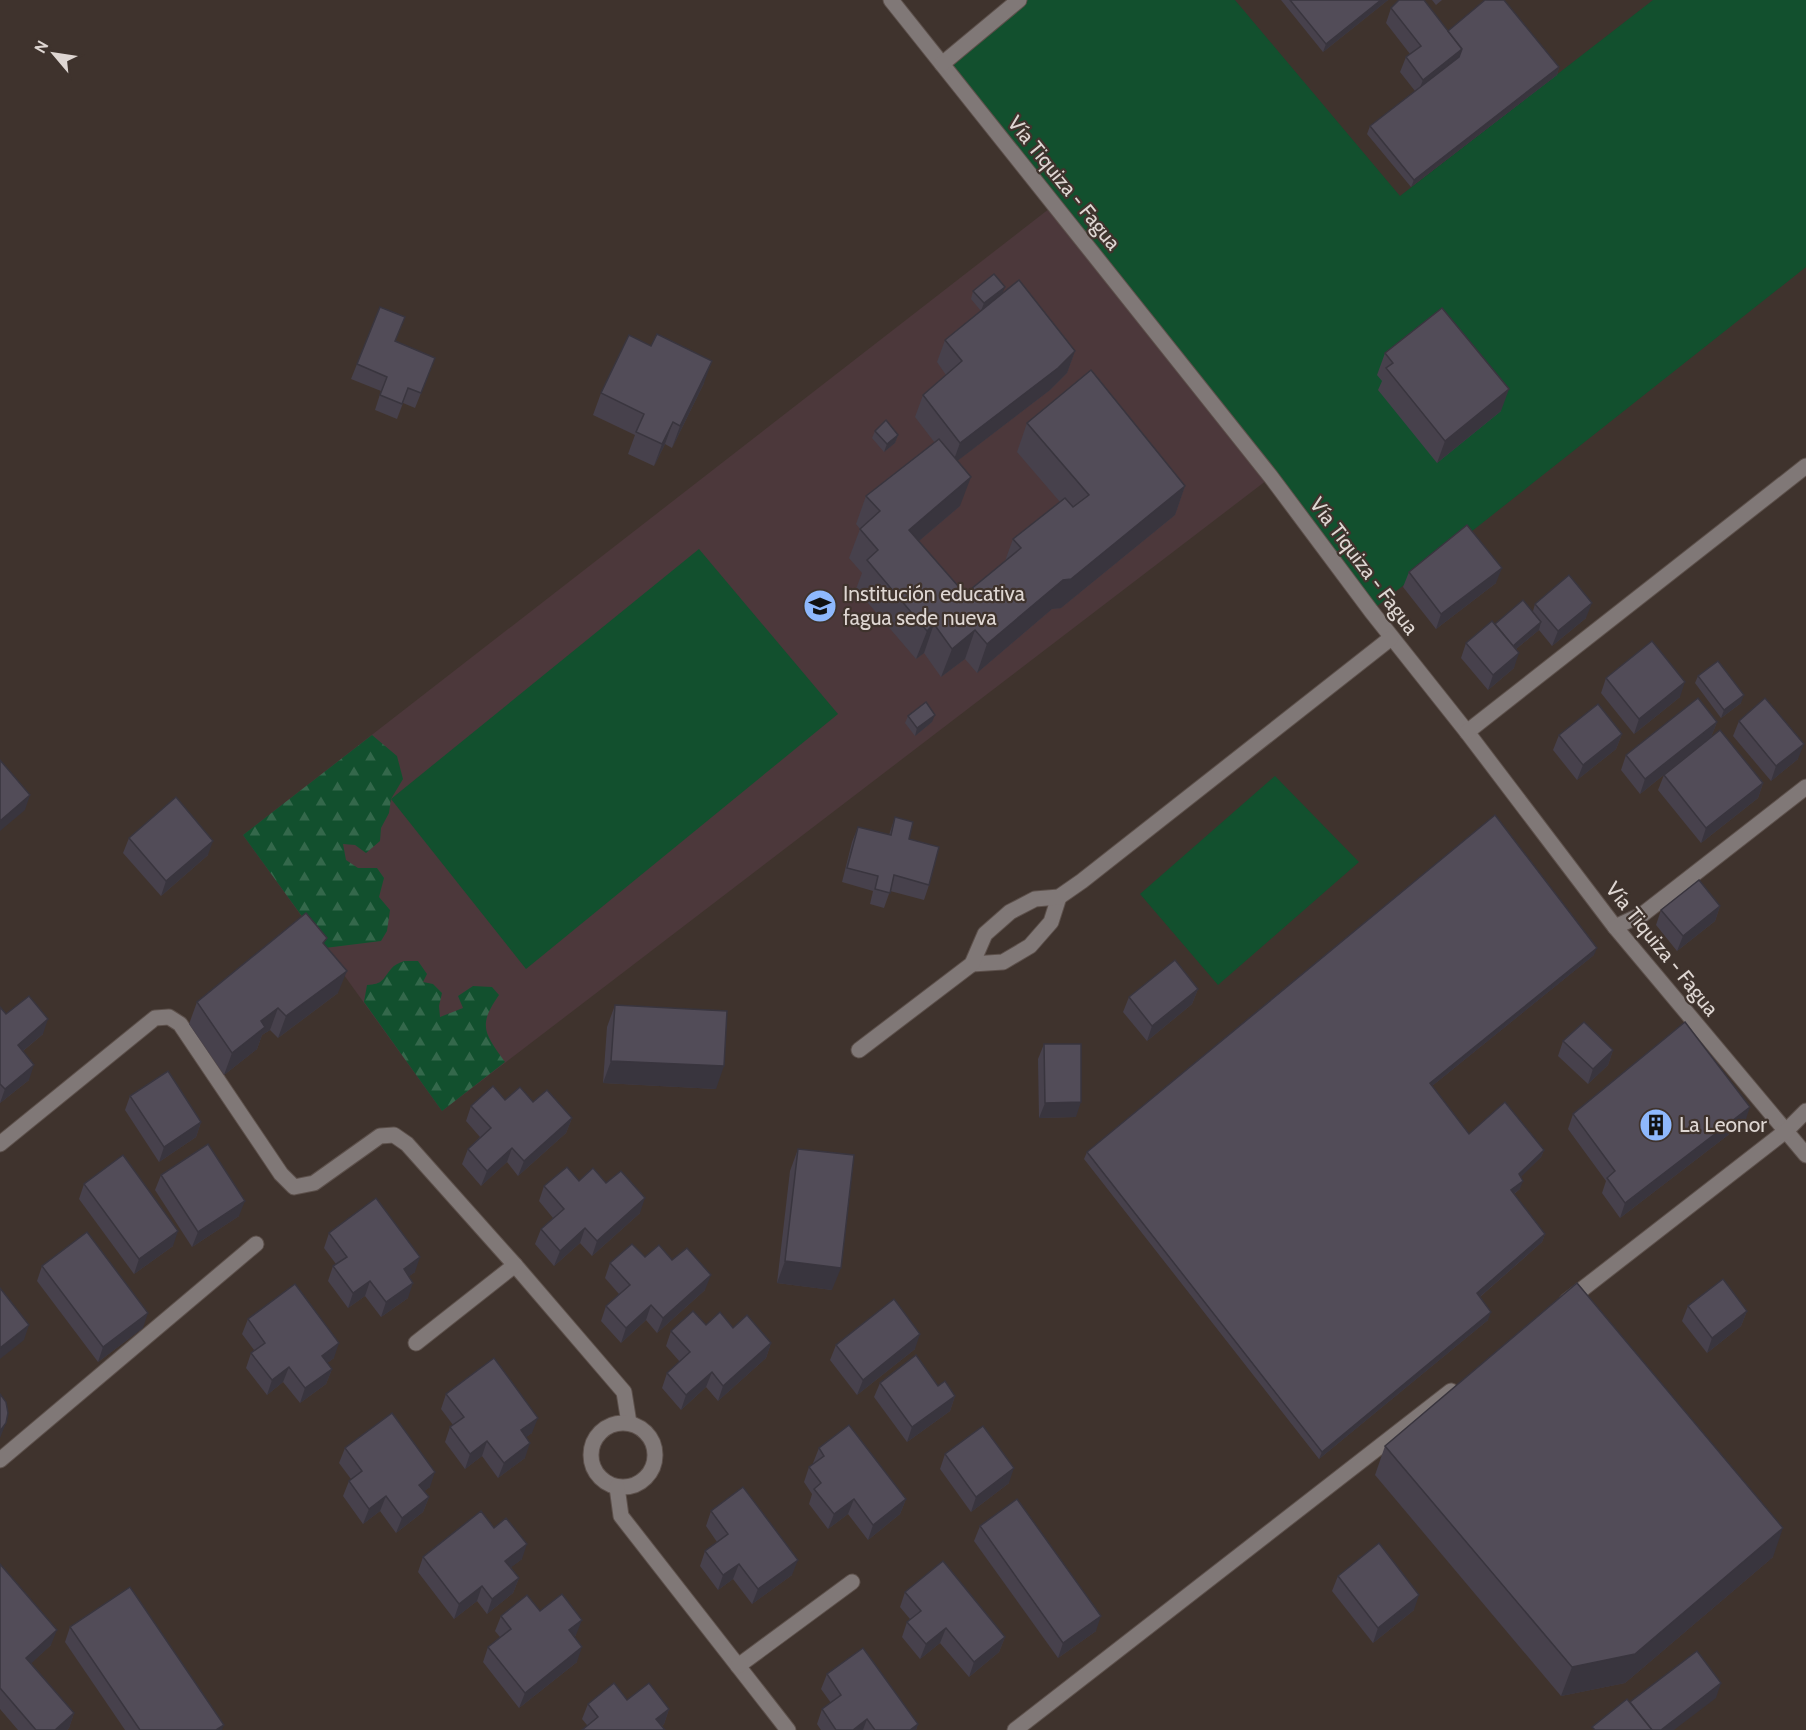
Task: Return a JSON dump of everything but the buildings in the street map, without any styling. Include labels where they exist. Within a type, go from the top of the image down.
[{"type":"street","name":"Vía Tiquiza - Fagua","points":[[891,0],[1272,477],[1391,638],[1467,732],[1615,927],[1806,1155]]},
{"type":"street","points":[[942,64],[1019,0]]},
{"type":"street","points":[[1467,732],[1806,465]]},
{"type":"street","points":[[859,1050],[972,963],[985,934],[1010,912],[1035,899],[1059,897],[1092,874],[1391,638]]},
{"type":"street","points":[[1615,927],[1643,914],[1806,787]]},
{"type":"street","points":[[972,963],[1003,962],[1030,946],[1051,922],[1059,897]]},
{"type":"street","points":[[0,1144],[155,1018],[169,1017],[180,1024],[281,1174],[294,1187],[314,1183],[380,1136],[394,1135],[407,1144],[624,1392],[629,1423]]},
{"type":"street","points":[[1551,1314],[1787,1130],[1806,1111]]},
{"type":"street","points":[[0,1460],[256,1244]]},
{"type":"street","points":[[416,1342],[515,1265]]},
{"type":"street","points":[[1015,1730],[1466,1379]]},
{"type":"street","points":[[618,1423],[629,1423],[639,1427],[654,1444],[656,1455],[654,1466],[639,1484],[628,1488],[606,1484],[592,1466],[592,1444],[598,1434],[607,1427],[618,1423]]},
{"type":"street","points":[[617,1487],[621,1516],[788,1730]]},
{"type":"street","points":[[738,1666],[852,1582]]},
{"type":"shaded area","name":"Institución educativa fagua sede nueva","points":[[1054,205],[1271,477],[442,1111],[243,835]]},
{"type":"green space","points":[[1019,0],[1235,0],[1400,196],[1653,0],[1806,0],[1806,267],[1371,611],[942,64]]},
{"type":"green space","points":[[699,549],[838,714],[526,969],[391,799]]},
{"type":"green space","points":[[372,735],[397,756],[403,779],[391,799],[389,813],[381,828],[380,841],[366,853],[355,845],[343,844],[346,860],[358,868],[377,868],[384,878],[379,897],[390,910],[387,931],[381,941],[325,948],[243,835]]},
{"type":"green space","points":[[1275,776],[1359,862],[1218,985],[1140,894]]},
{"type":"green space","points":[[404,961],[418,961],[427,974],[423,982],[433,984],[442,993],[439,1006],[440,1017],[463,1008],[458,996],[473,986],[492,987],[499,995],[488,1015],[486,1030],[505,1062],[442,1111],[364,1002],[367,985],[384,979],[394,966]]},
{"type":"place","name":"Institución educativa fagua sede nueva","points":[[820,606]]},
{"type":"place","name":"La Leonor","points":[[1656,1125]]}]
